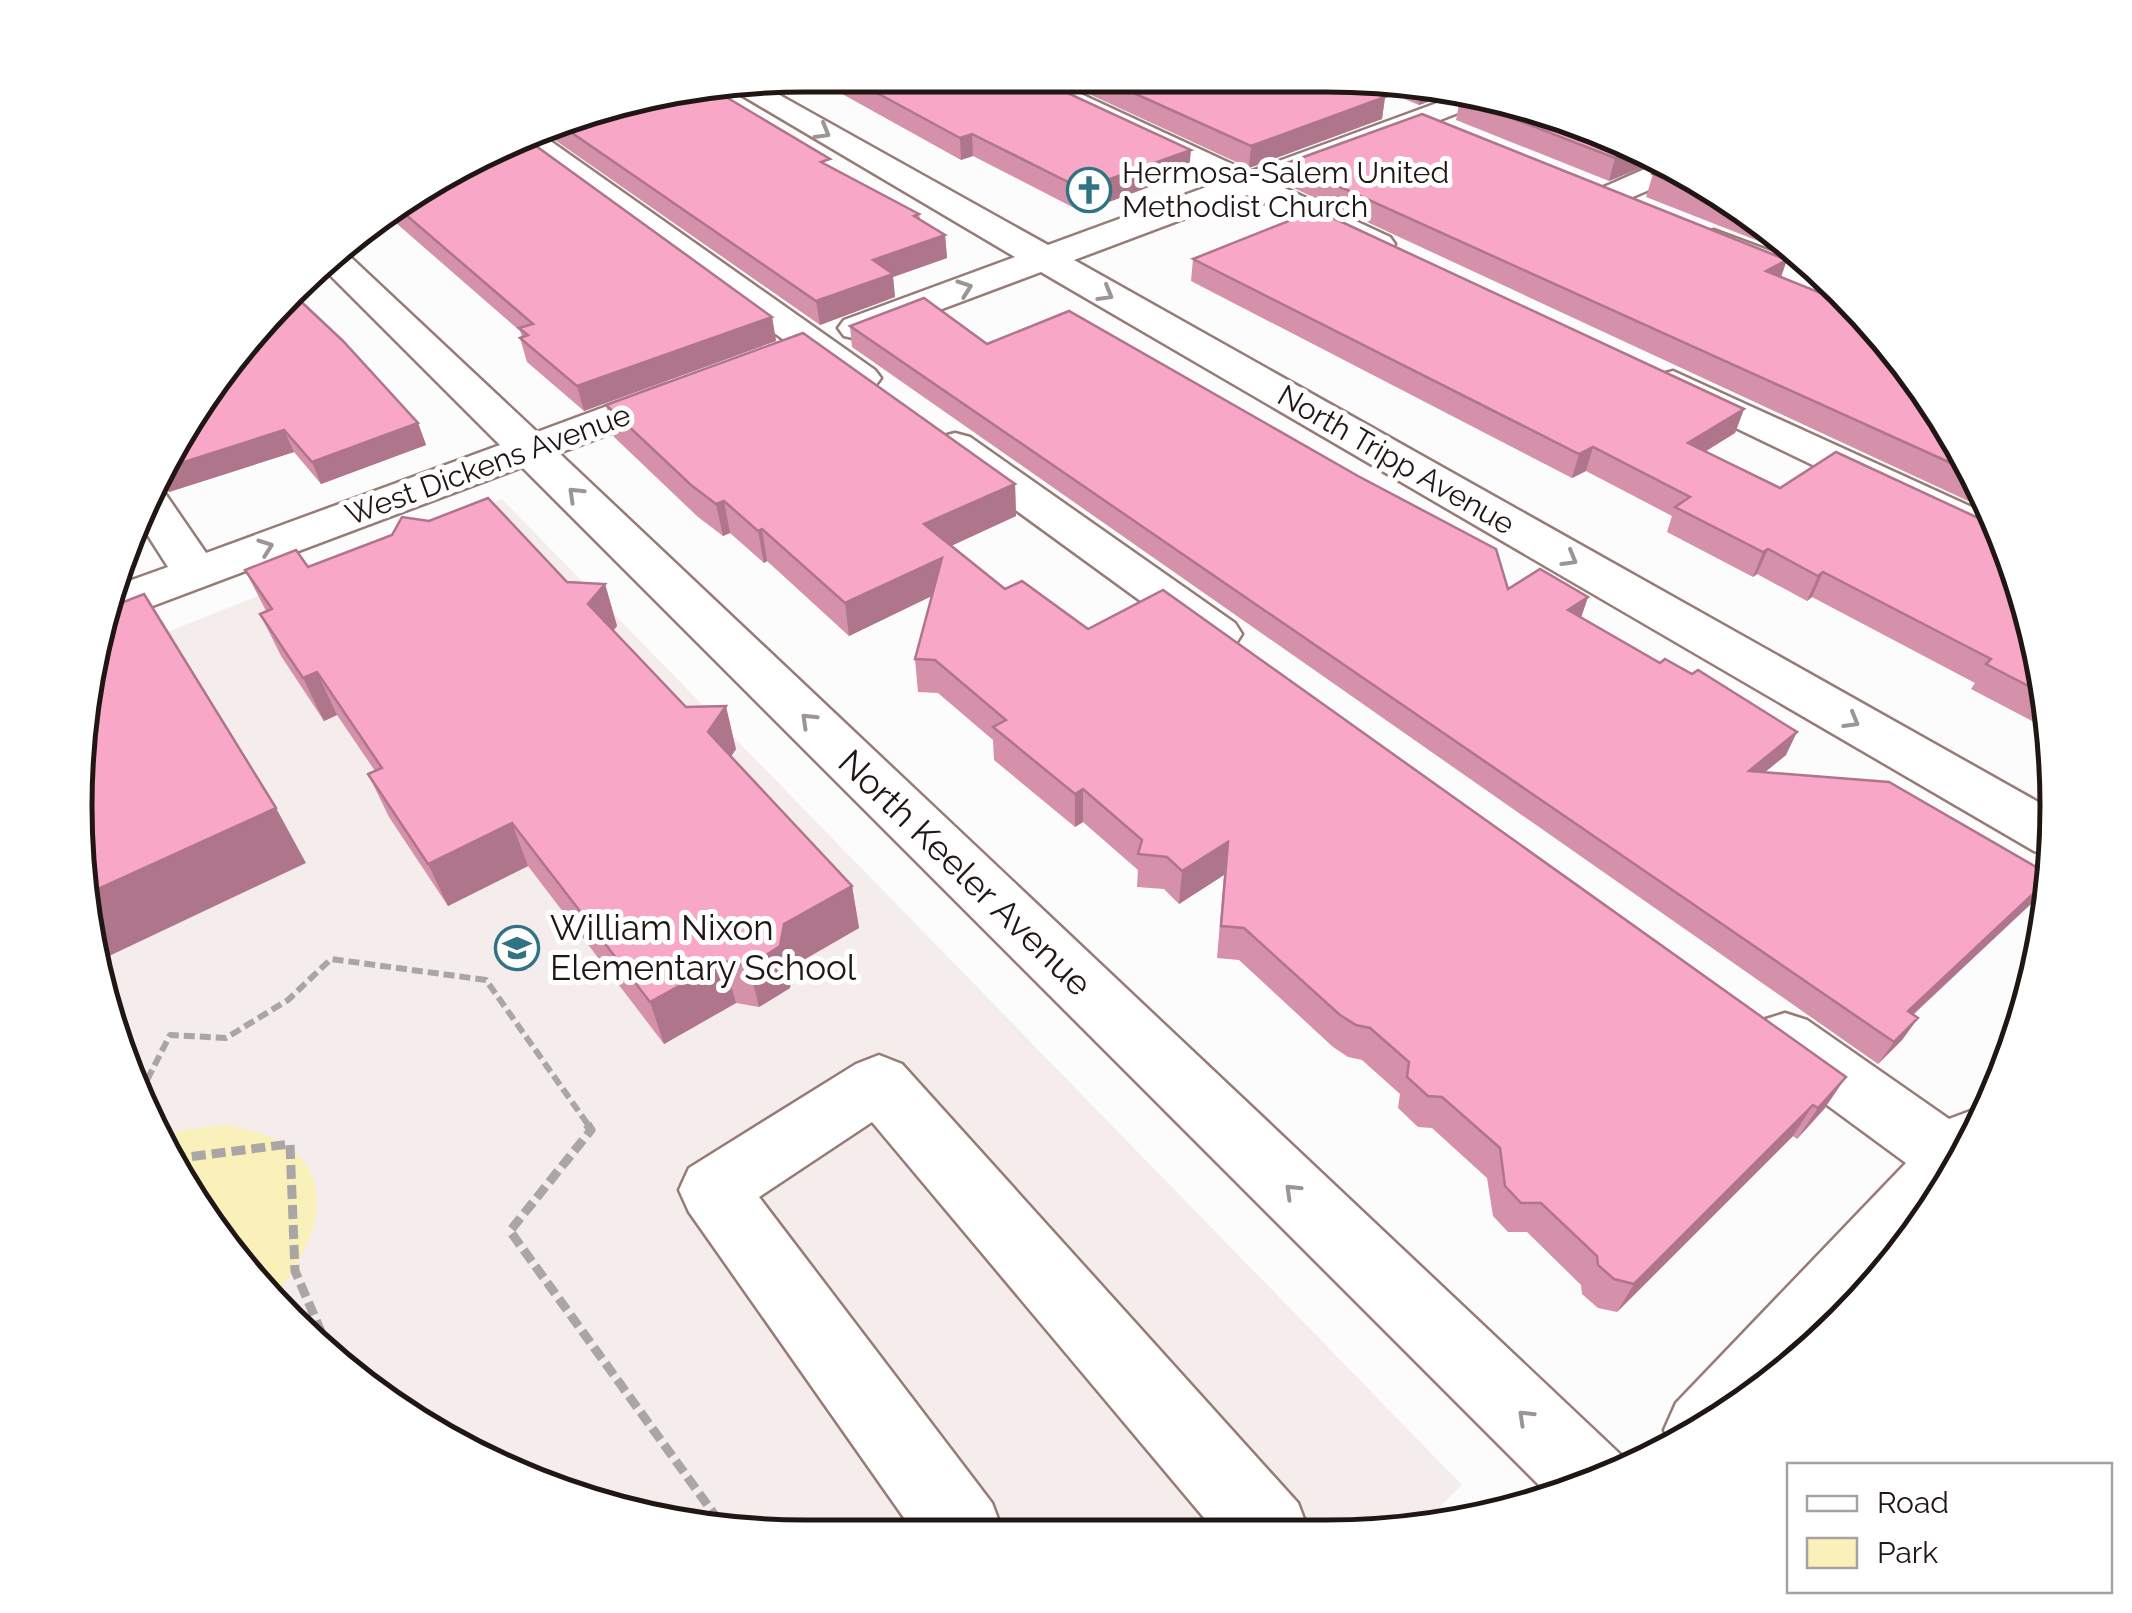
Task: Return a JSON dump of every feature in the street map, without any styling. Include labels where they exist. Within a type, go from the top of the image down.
[{"type":"street","points":[[1054,92],[1418,263]]},
{"type":"street","name":"North Tripp Avenue","points":[[757,94],[2039,827]]},
{"type":"street","points":[[1370,100],[1466,139]]},
{"type":"street","points":[[795,351],[1459,105]]},
{"type":"street","points":[[536,146],[795,351],[912,415],[1259,663]]},
{"type":"street","points":[[1609,197],[1658,175]]},
{"type":"street","points":[[1573,183],[1645,212]]},
{"type":"street","points":[[1681,226],[1801,275]]},
{"type":"street","name":"North Keeler Avenue","points":[[340,266],[1582,1473]]},
{"type":"street","points":[[1649,372],[1984,530]]},
{"type":"street","name":"West Dickens Avenue","points":[[123,600],[720,379]]},
{"type":"street","points":[[156,513],[196,573]]},
{"type":"street","points":[[1744,1010],[1953,1148]]},
{"type":"street","points":[[954,1520],[712,1190],[879,1083],[1260,1520]]},
{"type":"street","points":[[1749,1380],[1925,1193]]},
{"type":"path","points":[[147,1080],[170,1035],[226,1038],[288,1000],[331,960],[486,980],[592,1130],[510,1231],[714,1514]]},
{"type":"path","points":[[185,1158],[290,1144],[295,1272],[319,1327]]},
{"type":"shaded area","name":"William Nixon Elementary School","points":[[502,499],[1462,1485],[1436,1511],[1372,1519],[760,1519],[667,1507],[577,1483],[449,1425],[372,1373],[270,1277],[240,1241],[188,1164],[147,1080],[130,1036],[106,946],[94,853],[94,760],[109,655]]},
{"type":"green space","points":[[225,1125],[263,1134],[290,1148],[307,1167],[316,1189],[316,1214],[308,1241],[280,1288],[240,1241],[188,1164],[172,1134]]},
{"type":"building","points":[[875,92],[1066,92],[1191,150],[1082,189],[972,134],[960,138]]},
{"type":"building","points":[[1131,92],[1325,92],[1385,97],[1251,146]]},
{"type":"building","points":[[727,98],[830,159],[821,162],[919,214],[914,216],[945,235],[873,260],[893,274],[816,301],[571,132],[667,106]]},
{"type":"building","points":[[1422,114],[1781,258],[1785,261],[1766,271],[1820,293],[1830,302],[1892,372],[1951,463],[1287,163]]},
{"type":"building","points":[[1508,116],[1555,130],[1619,156],[1615,158]]},
{"type":"building","points":[[536,146],[772,317],[577,386],[520,338],[528,335],[519,328],[533,324],[407,215],[449,188]]},
{"type":"building","points":[[1316,210],[1744,409],[1688,443],[1780,488],[1836,452],[1978,518],[2002,577],[2029,686],[1986,664],[1991,659],[1823,572],[1818,576],[1768,549],[1763,552],[1675,507],[1690,497],[1593,447],[1579,454],[1193,259]]},
{"type":"building","points":[[924,298],[987,344],[1069,311],[1358,476],[1496,549],[1508,589],[1540,569],[1588,597],[1568,610],[1660,663],[1665,659],[1692,674],[1698,670],[1797,732],[1749,771],[1889,782],[2036,867],[2034,893],[1908,1011],[1918,1018],[1894,1042],[850,326]]},
{"type":"building","points":[[302,302],[418,423],[312,462],[284,430],[181,463],[240,372]]},
{"type":"building","points":[[803,333],[1015,484],[924,524],[1005,589],[1022,581],[1088,629],[1163,590],[1846,1077],[1818,1108],[1813,1105],[1634,1284],[1614,1279],[1598,1265],[1597,1256],[1541,1203],[1521,1203],[1505,1186],[1500,1148],[1442,1097],[1428,1096],[1407,1077],[1409,1062],[1370,1028],[1340,1015],[1244,928],[1221,926],[1228,842],[1182,871],[1167,857],[1138,854],[1142,840],[1083,789],[1075,794],[993,727],[1006,720],[935,660],[915,659],[942,558],[845,603],[762,529],[758,531],[724,501],[716,504],[691,485],[606,405]]},
{"type":"building","name":"William Nixon Elementary School","points":[[488,498],[567,582],[605,584],[588,604],[686,707],[726,706],[708,732],[852,886],[784,924],[780,946],[749,966],[724,961],[650,1002],[512,823],[428,864],[368,774],[382,768],[317,672],[303,678],[260,614],[272,609],[245,570],[296,550],[308,567],[392,535],[402,517],[429,521]]},
{"type":"building","points":[[144,594],[276,808],[98,889],[92,806],[94,760],[106,667],[123,602]]},
{"type":"place","name":"Hermosa-Salem United Methodist Church","points":[[1089,190]]},
{"type":"place","name":"William Nixon Elementary School","points":[[517,948]]}]
